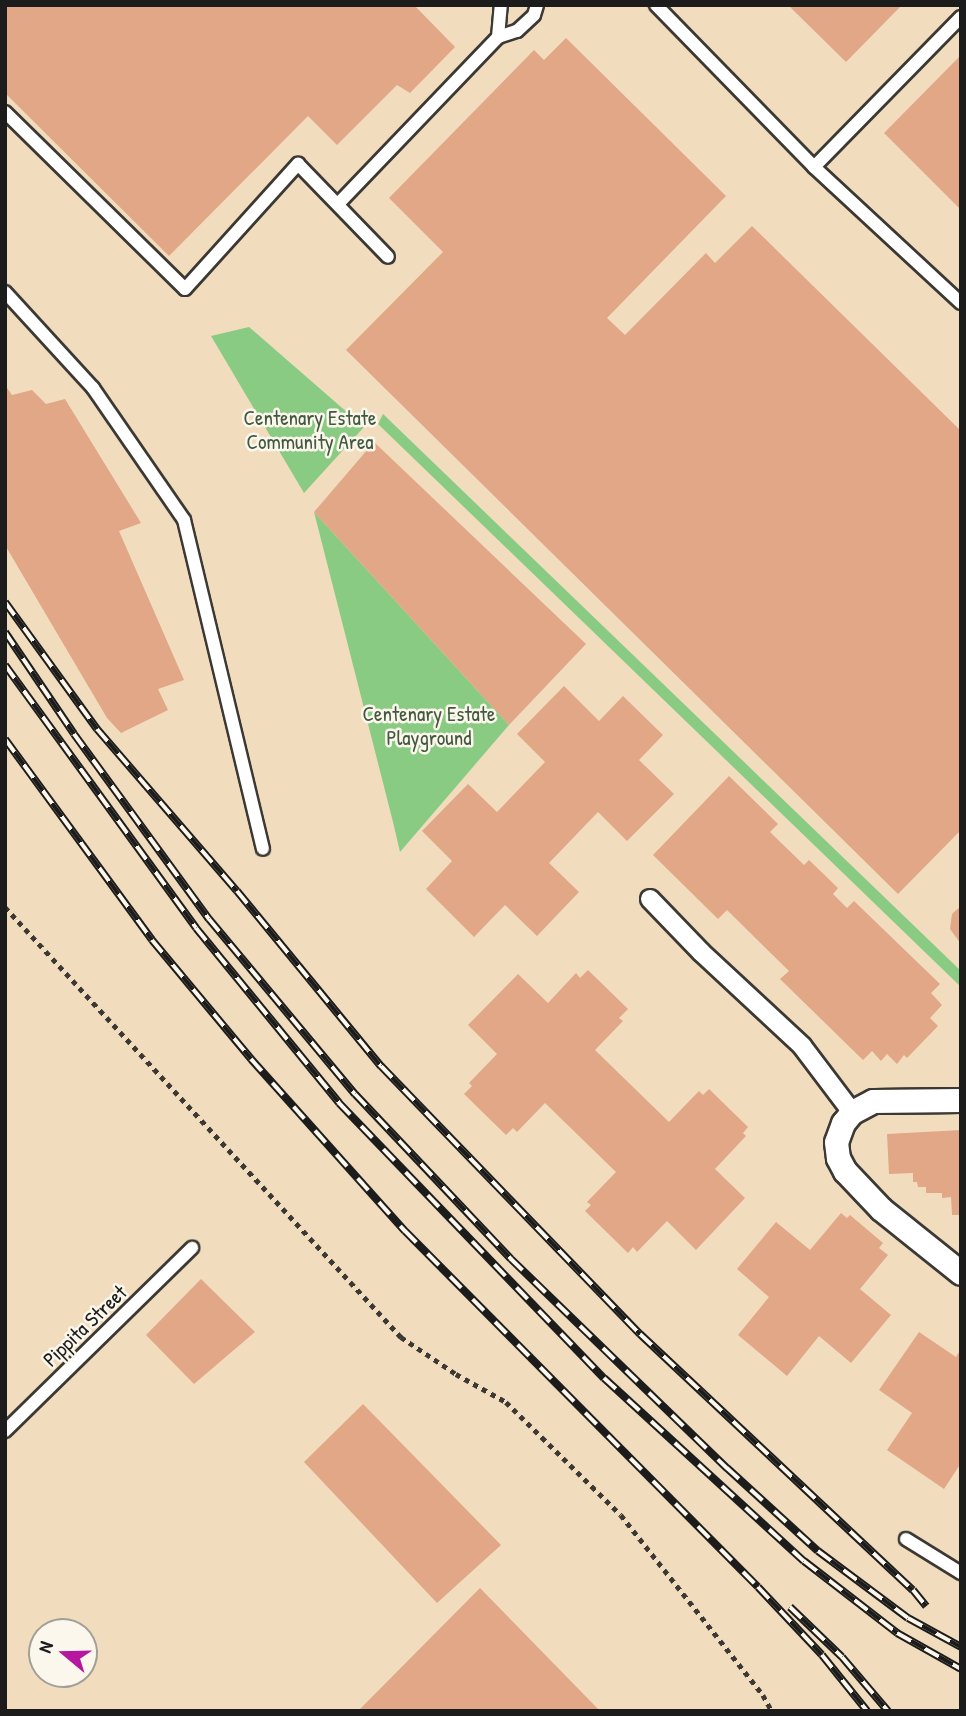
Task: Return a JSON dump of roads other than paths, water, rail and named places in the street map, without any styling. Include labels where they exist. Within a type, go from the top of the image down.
[{"type":"street","points":[[650,899],[701,952],[802,1046],[852,1112]]},
{"type":"street","points":[[961,1100],[873,1101],[852,1112],[843,1123],[836,1142],[838,1158],[845,1171],[881,1209],[961,1273]]},
{"type":"lane","points":[[498,37],[501,5]]},
{"type":"lane","points":[[338,204],[498,37],[517,31],[534,15],[537,5]]},
{"type":"lane","points":[[656,5],[814,167],[961,303]]},
{"type":"lane","points":[[814,167],[961,17]]},
{"type":"lane","points":[[5,112],[185,289],[298,164],[388,257]]},
{"type":"lane","points":[[5,292],[93,388],[184,520],[263,849]]},
{"type":"lane","name":"Pippita Street","points":[[5,1431],[192,1248]]},
{"type":"lane","points":[[906,1539],[961,1573]]},
{"type":"railway","points":[[5,602],[97,729],[237,891],[381,1066],[640,1334],[913,1590],[926,1606]]},
{"type":"railway","points":[[5,632],[74,734],[209,919],[355,1094],[511,1259],[727,1468],[818,1551],[908,1618],[961,1647]]},
{"type":"railway","points":[[5,665],[196,928],[339,1103],[604,1378],[804,1561],[897,1633],[961,1669]]},
{"type":"railway","points":[[5,739],[152,940],[251,1059],[405,1231],[758,1587],[822,1655],[867,1711]]},
{"type":"railway","points":[[790,1607],[842,1657],[888,1711]]},
{"type":"park label","name":"Centenary Estate Community Area","points":[[310,430]]},
{"type":"park label","name":"Centenary Estate Playground","points":[[429,726]]}]
